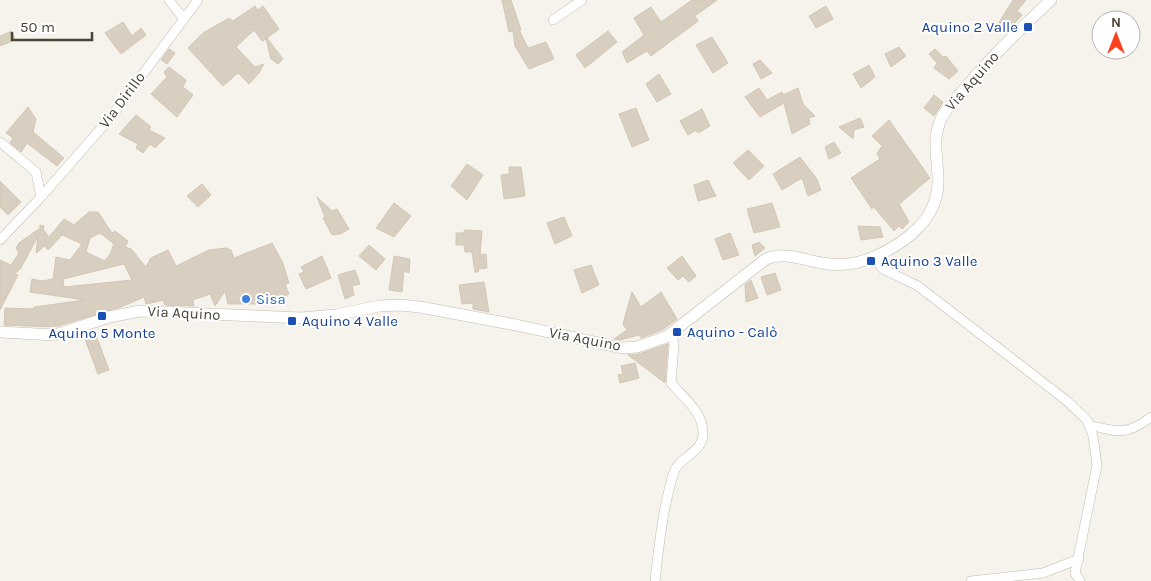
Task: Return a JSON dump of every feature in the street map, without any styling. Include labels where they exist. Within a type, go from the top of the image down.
[{"type":"street","points":[[169,0],[183,18]]},
{"type":"street","name":"Via Dirillo","points":[[0,240],[41,197],[111,117],[198,0]]},
{"type":"street","points":[[553,20],[582,0]]},
{"type":"street","name":"Via Aquino","points":[[0,332],[55,335],[109,317],[134,311],[302,318],[336,315],[379,306],[400,305],[506,323],[622,348],[652,343],[671,332],[752,269],[774,255],[832,265],[860,261],[873,257],[915,232],[932,209],[936,198],[938,178],[934,143],[943,116],[987,62],[1051,0]]},
{"type":"street","points":[[0,142],[36,172],[41,197]]},
{"type":"street","points":[[873,257],[883,269],[918,286],[1067,402],[1087,420],[1093,436],[1096,465],[1075,573],[1080,581]]},
{"type":"street","points":[[656,581],[660,539],[675,470],[702,442],[704,432],[695,409],[671,383],[674,344],[671,332]]},
{"type":"street","points":[[1089,425],[1121,433],[1137,428],[1151,417]]},
{"type":"street","points":[[971,581],[1043,573],[1079,559]]},
{"type":"building","points":[[502,0],[511,0],[521,30],[519,30],[528,48],[546,42],[554,59],[529,69],[515,46],[513,31],[509,32]]},
{"type":"building","points":[[692,0],[717,0],[695,16],[698,21],[651,56],[647,51],[627,63],[622,52],[644,35],[634,18],[651,7],[661,22]]},
{"type":"building","points":[[1013,0],[1026,0],[1017,11],[1022,15],[1008,31],[998,24]]},
{"type":"building","points":[[255,6],[258,10],[263,6],[279,29],[267,38],[283,59],[278,64],[271,59],[266,39],[262,41],[254,30],[236,47],[255,67],[264,64],[249,84],[238,73],[223,86],[188,48],[203,33],[229,18],[233,21]]},
{"type":"building","points":[[826,6],[833,19],[816,28],[809,16]]},
{"type":"building","points":[[123,22],[132,36],[141,28],[146,35],[121,54],[105,33]]},
{"type":"building","points":[[12,31],[15,40],[0,46],[0,36]]},
{"type":"building","points":[[608,31],[617,42],[585,68],[576,55]]},
{"type":"building","points":[[712,37],[728,63],[713,73],[696,45]]},
{"type":"building","points":[[899,47],[906,56],[891,67],[885,54]]},
{"type":"building","points":[[169,49],[175,53],[167,64],[161,60]]},
{"type":"building","points":[[935,49],[943,57],[946,56],[958,71],[949,79],[934,68],[937,63],[929,54]]},
{"type":"building","points":[[760,60],[772,73],[761,79],[753,64]]},
{"type":"building","points":[[869,65],[875,77],[861,88],[853,74]]},
{"type":"building","points":[[169,67],[186,80],[183,87],[193,95],[177,117],[151,94],[167,77],[164,72]]},
{"type":"building","points":[[659,74],[671,94],[657,102],[646,84]]},
{"type":"building","points":[[759,88],[767,100],[782,92],[783,95],[798,88],[803,104],[815,116],[809,118],[810,124],[792,134],[784,103],[760,117],[745,97]]},
{"type":"building","points":[[934,95],[943,102],[934,116],[924,108]]},
{"type":"building","points":[[28,107],[36,119],[33,132],[64,158],[57,166],[27,143],[21,152],[10,143],[13,138],[6,133]]},
{"type":"building","points":[[636,108],[649,140],[632,147],[619,114]]},
{"type":"building","points":[[702,109],[710,126],[698,133],[696,130],[688,135],[680,121]]},
{"type":"building","points":[[136,115],[151,127],[149,130],[165,138],[155,148],[150,144],[143,153],[136,148],[138,144],[119,134]]},
{"type":"building","points":[[860,118],[864,127],[854,130],[853,139],[839,127]]},
{"type":"building","points":[[889,120],[930,178],[899,204],[909,222],[902,229],[899,226],[894,231],[873,206],[872,209],[851,178],[880,159],[877,153],[882,146],[872,136]]},
{"type":"building","points":[[834,142],[841,153],[829,159],[825,147]]},
{"type":"building","points":[[748,150],[764,166],[749,180],[733,163]]},
{"type":"building","points":[[800,157],[817,179],[821,190],[808,196],[802,178],[782,190],[773,174]]},
{"type":"building","points":[[467,164],[483,175],[467,200],[451,186]]},
{"type":"building","points":[[509,167],[521,167],[525,196],[504,199],[501,175],[509,174]]},
{"type":"building","points":[[708,180],[716,196],[698,201],[694,185]]},
{"type":"building","points":[[0,181],[21,202],[8,215],[0,207]]},
{"type":"building","points":[[202,184],[211,195],[198,207],[187,196]]},
{"type":"building","points":[[317,197],[332,211],[337,209],[349,229],[340,234],[332,235],[323,218],[325,217]]},
{"type":"building","points":[[394,203],[411,216],[394,237],[376,228]]},
{"type":"building","points":[[772,203],[780,227],[754,233],[747,209]]},
{"type":"building","points":[[89,212],[98,212],[112,233],[115,231],[128,241],[125,247],[131,249],[146,267],[151,258],[168,250],[176,266],[209,250],[226,248],[231,250],[234,258],[272,243],[282,261],[289,283],[285,284],[289,294],[268,304],[228,304],[225,291],[215,306],[210,294],[193,300],[194,306],[165,305],[163,300],[146,304],[144,297],[121,307],[54,327],[4,325],[5,308],[34,309],[34,307],[85,300],[30,292],[32,279],[42,281],[53,279],[56,257],[70,260],[82,244],[62,235],[48,250],[45,246],[36,253],[38,236],[21,268],[15,274],[18,275],[0,310],[0,260],[11,265],[19,253],[16,248],[19,243],[40,228],[40,225],[44,226],[43,229],[49,237],[64,219],[74,225]],"holes":[[[100,233],[114,244],[105,261],[86,252],[90,238]],[[124,264],[132,280],[64,287],[63,279]]]},
{"type":"building","points":[[564,217],[572,236],[555,244],[547,223]]},
{"type":"building","points":[[858,226],[880,227],[883,237],[861,240]]},
{"type":"building","points":[[465,230],[482,231],[480,255],[486,254],[487,268],[479,269],[478,272],[475,272],[472,252],[465,252],[464,245],[456,245],[456,233],[463,233]]},
{"type":"building","points":[[730,233],[739,255],[723,260],[715,239]]},
{"type":"building","points":[[759,242],[765,248],[755,256],[752,245]]},
{"type":"building","points":[[369,245],[385,259],[376,270],[359,256]]},
{"type":"building","points":[[322,256],[331,278],[306,289],[299,274],[304,272],[301,267]]},
{"type":"building","points":[[394,256],[410,259],[409,273],[404,271],[402,292],[389,290]]},
{"type":"building","points":[[682,256],[696,276],[689,282],[683,276],[678,280],[667,268]]},
{"type":"building","points":[[591,265],[599,285],[582,293],[574,270]]},
{"type":"building","points":[[355,270],[360,284],[352,286],[354,295],[345,299],[338,275]]},
{"type":"building","points":[[775,273],[781,290],[767,295],[761,277]]},
{"type":"building","points":[[751,280],[758,298],[746,302],[745,285]]},
{"type":"building","points":[[484,282],[489,312],[473,309],[473,303],[462,304],[459,285]]},
{"type":"building","points":[[632,292],[641,307],[661,292],[677,319],[662,330],[641,338],[639,335],[620,340],[614,339],[627,330],[623,324]]},
{"type":"building","points":[[94,330],[109,370],[98,374],[83,334]]},
{"type":"building","points":[[668,344],[665,383],[628,355],[639,354]]},
{"type":"building","points":[[635,363],[639,378],[620,383],[618,375],[623,374],[621,366]]},
{"type":"place","name":"Aquino 2 Valle","points":[[1028,27]]},
{"type":"place","name":"Aquino 3 Valle","points":[[871,261]]},
{"type":"place","name":"Sisa","points":[[246,299]]},
{"type":"place","name":"Aquino 5 Monte","points":[[102,316]]},
{"type":"place","name":"Aquino 4 Valle","points":[[292,321]]},
{"type":"place","name":"Aquino - Calò","points":[[677,332]]}]
